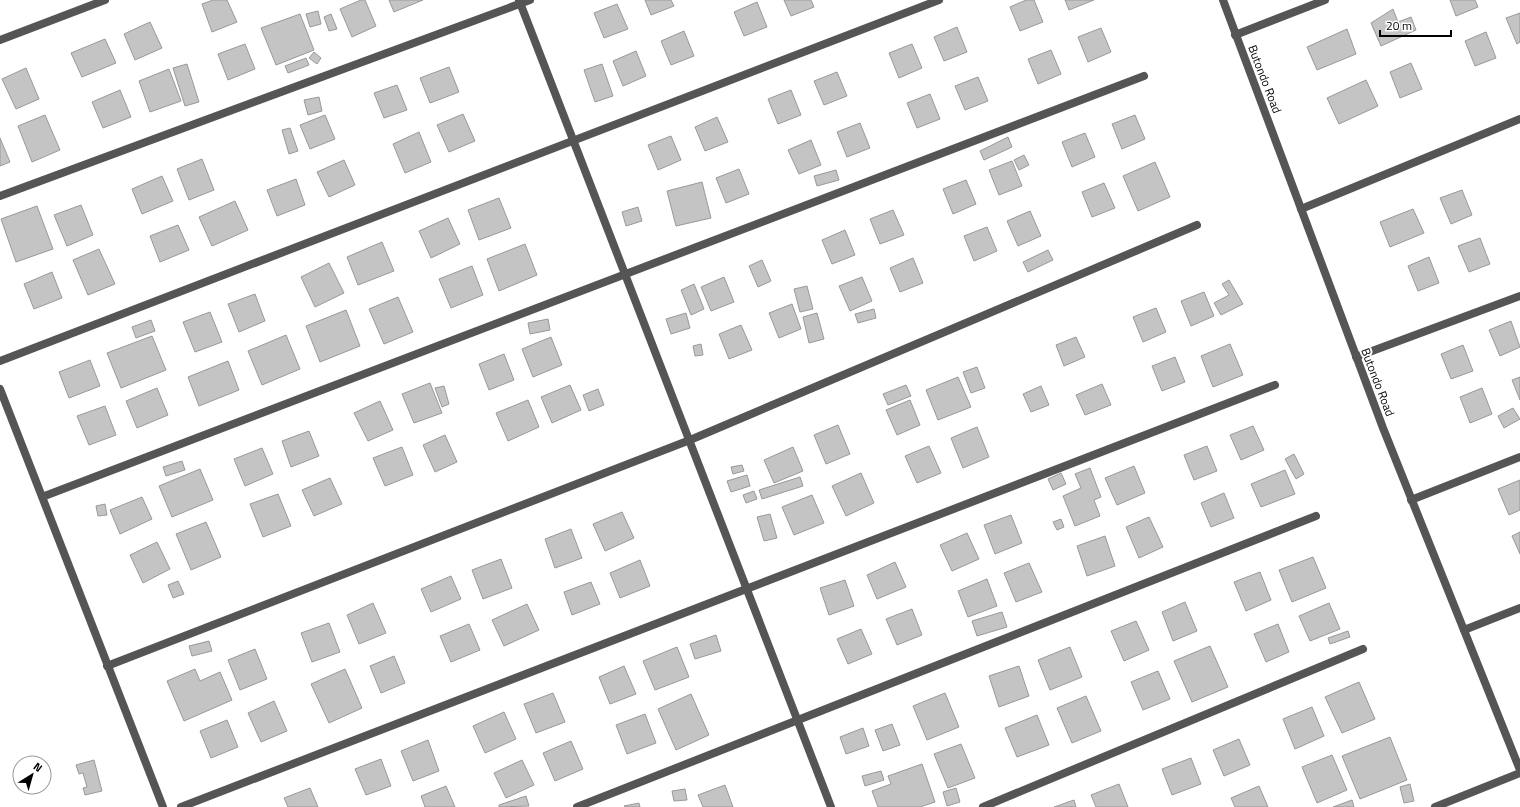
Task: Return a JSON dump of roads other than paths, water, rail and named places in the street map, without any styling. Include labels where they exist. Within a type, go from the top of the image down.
[{"type":"street","points":[[0,40],[105,0]]},
{"type":"street","points":[[0,196],[520,2],[530,0]]},
{"type":"street","points":[[0,361],[939,0]]},
{"type":"street","name":"Butondo Road","points":[[1222,0],[1411,500],[1520,770]]},
{"type":"street","points":[[1235,35],[1325,0]]},
{"type":"street","points":[[520,2],[831,807]]},
{"type":"street","points":[[42,497],[1144,76]]},
{"type":"street","points":[[1301,209],[1520,119]]},
{"type":"street","points":[[107,666],[690,440],[1196,225]]},
{"type":"street","points":[[1356,357],[1520,296]]},
{"type":"street","points":[[181,807],[746,587],[1274,385]]},
{"type":"street","points":[[0,389],[163,807]]},
{"type":"street","points":[[1411,500],[1520,456]]},
{"type":"street","points":[[577,807],[1316,516]]},
{"type":"street","points":[[1464,630],[1520,608]]},
{"type":"street","points":[[983,807],[1363,649]]},
{"type":"street","points":[[1435,807],[1520,773]]}]
